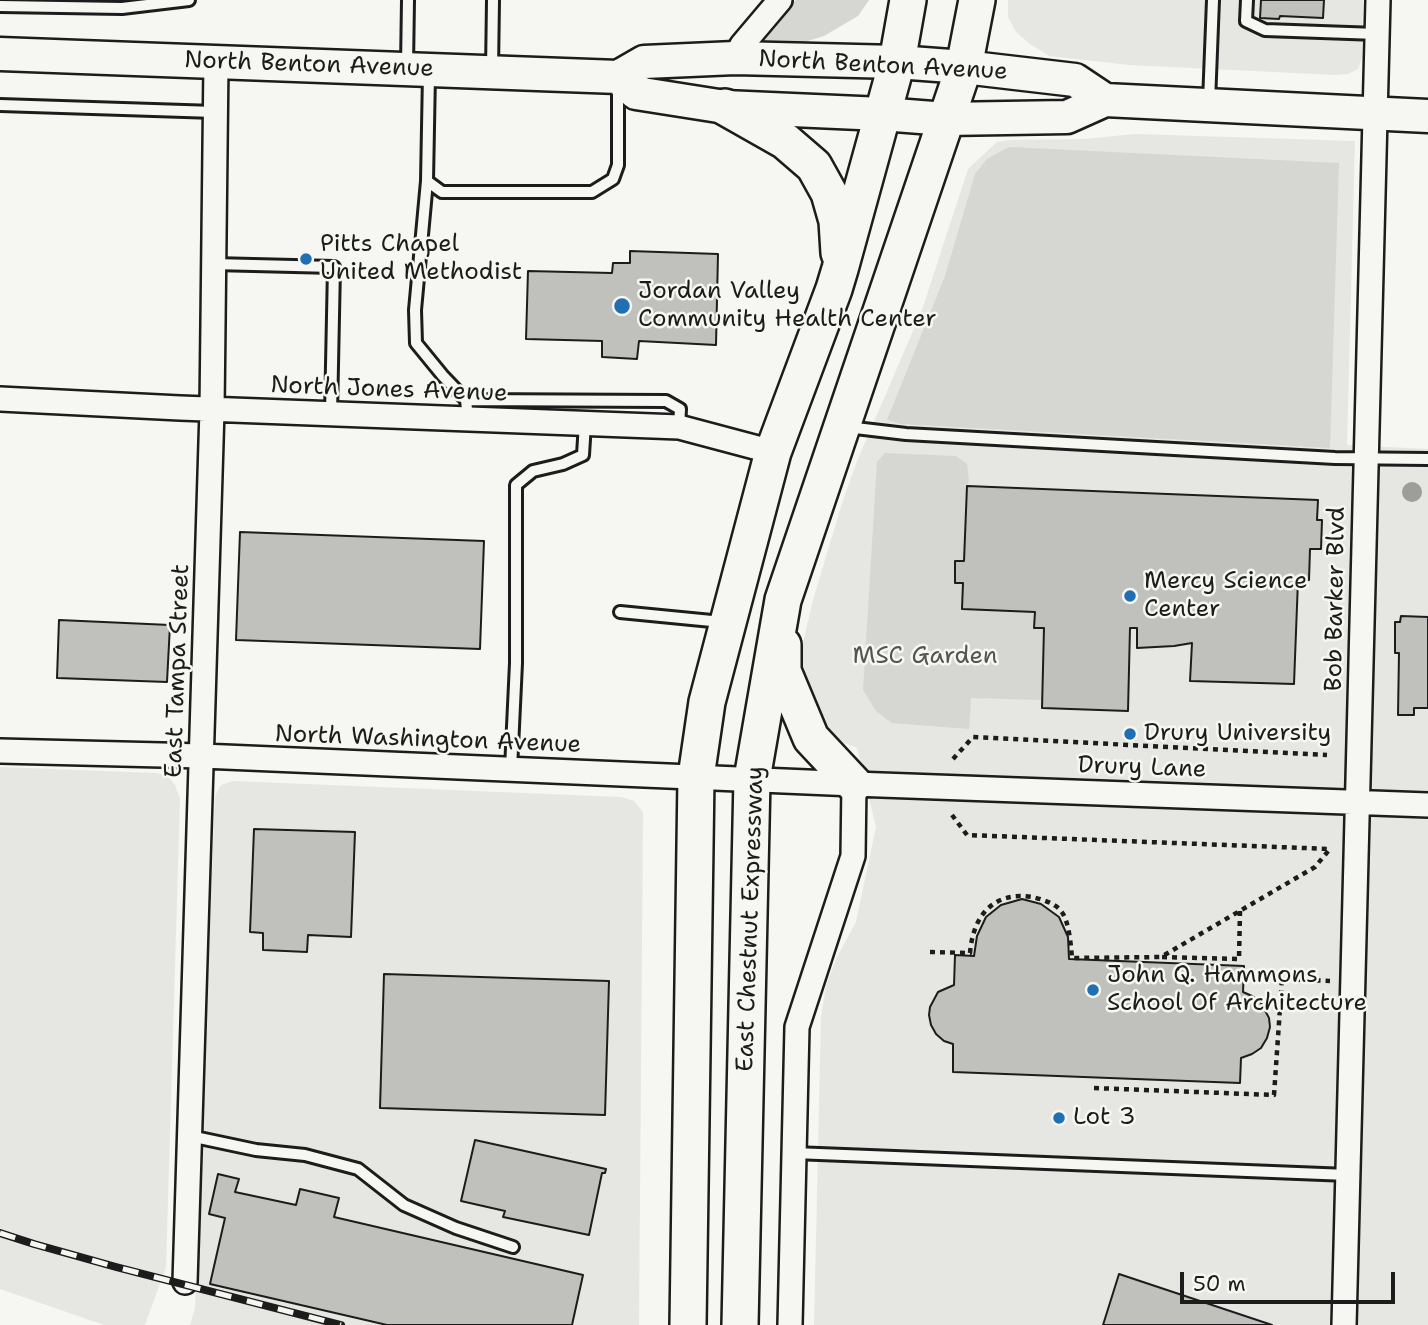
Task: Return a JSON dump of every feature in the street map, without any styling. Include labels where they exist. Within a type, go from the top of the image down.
[{"type":"main road","points":[[688,1325],[696,777],[707,702],[773,452],[834,289],[897,62],[908,0]]},
{"type":"main road","name":"East Chestnut Expressway","points":[[740,1325],[752,779],[783,600],[964,67],[977,0]]},
{"type":"main road","name":"North Benton Avenue","points":[[0,54],[618,78],[643,62],[735,58],[897,62],[1075,80],[1105,100]]},
{"type":"main road","name":"North Benton Avenue","points":[[618,78],[636,93],[725,107],[946,119],[1067,117],[1105,100],[1428,116]]},
{"type":"main road","points":[[725,107],[785,141],[814,166],[828,193],[837,222],[840,268]]},
{"type":"main road","points":[[783,600],[783,671],[811,738],[854,784]]},
{"type":"street","points":[[735,58],[742,45],[779,0]]},
{"type":"street","name":"Bob Barker Blvd","points":[[1344,1325],[1378,0]]},
{"type":"street","name":"East Tampa Street","points":[[185,1282],[212,410],[216,62]]},
{"type":"street","name":"North Jones Avenue","points":[[0,399],[331,414],[467,409],[585,423],[679,427],[773,452]]},
{"type":"street","name":"North Washington Avenue","points":[[0,751],[202,756],[854,784]]},
{"type":"street","points":[[790,1325],[797,1027],[853,856],[854,784]]},
{"type":"street","name":"Drury Lane","points":[[854,784],[1428,805]]},
{"type":"lane","points":[[0,6],[122,8],[189,0]]},
{"type":"lane","points":[[408,0],[418,70],[428,181],[415,310],[416,343],[467,409],[666,401],[680,409],[679,427]]},
{"type":"lane","points":[[491,73],[493,0]]},
{"type":"lane","points":[[1209,106],[1213,0]]},
{"type":"lane","points":[[1247,0],[1246,21],[1265,30],[1378,34]]},
{"type":"lane","points":[[428,181],[442,192],[592,192],[613,179],[618,164],[618,78]]},
{"type":"lane","points":[[0,105],[215,112]]},
{"type":"lane","points":[[214,264],[334,267],[331,414]]},
{"type":"lane","points":[[511,769],[516,663],[516,485],[533,471],[563,464],[583,455],[585,423]]},
{"type":"lane","points":[[842,427],[906,434],[1335,458],[1428,459]]},
{"type":"lane","points":[[620,612],[728,622]]},
{"type":"lane","points":[[190,1136],[256,1150],[305,1155],[358,1169],[404,1205],[456,1228],[513,1247]]},
{"type":"lane","points":[[794,1153],[1348,1175]]},
{"type":"path","points":[[953,759],[973,737],[1327,755]]},
{"type":"path","points":[[952,814],[967,835],[1330,849],[1315,867],[1161,957]]},
{"type":"path","points":[[930,952],[970,953],[975,930],[984,911],[996,901],[1019,895],[1042,899],[1062,911],[1070,935],[1072,958],[1239,959],[1240,911]]},
{"type":"path","points":[[1094,1087],[1274,1095],[1282,979],[1352,982]]},
{"type":"shaded area","points":[[1008,0],[1363,0],[1362,58],[1358,69],[1348,74],[1336,75],[1129,65],[1049,56],[1016,32],[1008,17]]},
{"type":"shaded area","name":"Drury University","points":[[1135,134],[1355,141],[1347,445],[1428,449],[1428,1325],[814,1325],[821,1018],[826,985],[856,922],[876,827],[857,748],[844,743],[822,724],[802,672],[802,647],[813,600],[857,461],[922,310],[968,169],[997,142]]},
{"type":"shaded area","points":[[0,767],[156,773],[168,776],[180,799],[166,1267],[145,1325],[104,1325],[0,1289]]},
{"type":"shaded area","points":[[233,781],[621,797],[634,801],[643,812],[639,1325],[190,1325],[195,1308],[215,796],[221,785]]},
{"type":"green space","points":[[796,0],[869,0],[858,16],[824,36],[801,43],[773,45],[759,40],[766,25]]},
{"type":"green space","points":[[1009,147],[1339,163],[1330,448],[901,424],[887,420],[945,276],[975,174],[987,159]]},
{"type":"green space","name":"MSC Garden","points":[[885,453],[956,456],[967,464],[969,481],[964,561],[955,561],[955,583],[963,583],[962,608],[1035,612],[1034,628],[1044,628],[1042,700],[971,698],[969,729],[892,723],[876,711],[863,690],[877,462]]},
{"type":"building","points":[[1261,0],[1324,0],[1323,18],[1260,18]]},
{"type":"building","name":"Jordan Valley Community Health Center","points":[[630,251],[718,254],[716,345],[639,341],[637,359],[602,357],[602,341],[526,339],[528,271],[612,273],[613,263],[630,263]]},
{"type":"building","name":"Mercy Science Center","points":[[967,486],[1318,500],[1317,520],[1322,520],[1321,549],[1310,549],[1309,580],[1298,580],[1294,684],[1190,681],[1192,643],[1137,648],[1137,628],[1130,628],[1128,711],[1042,708],[1044,628],[1034,628],[1035,612],[962,609],[963,583],[955,583],[955,561],[964,561]]},
{"type":"building","points":[[240,532],[484,541],[480,649],[236,640]]},
{"type":"building","points":[[1401,616],[1428,617],[1428,708],[1414,708],[1414,715],[1398,715],[1399,653],[1395,653],[1395,622],[1400,622]]},
{"type":"building","points":[[59,620],[170,625],[167,682],[57,678]]},
{"type":"building","points":[[254,829],[355,832],[351,937],[308,935],[307,952],[263,950],[263,933],[250,932]]},
{"type":"building","name":"John Q. Hammons School Of Architecture","points":[[1022,899],[1041,904],[1059,917],[1068,937],[1069,959],[1244,966],[1243,992],[1260,1001],[1269,1018],[1270,1027],[1261,1048],[1241,1058],[1240,1083],[953,1072],[953,1044],[936,1034],[931,1025],[930,1007],[938,992],[954,985],[955,955],[974,956],[977,936],[986,917],[1001,905]]},
{"type":"building","points":[[384,974],[609,981],[605,1115],[380,1108]]},
{"type":"building","points":[[475,1140],[606,1169],[605,1173],[602,1173],[589,1235],[503,1217],[505,1211],[461,1201]]},
{"type":"building","points":[[218,1174],[239,1179],[235,1192],[296,1205],[300,1189],[339,1198],[334,1217],[583,1275],[572,1325],[387,1325],[210,1284],[225,1218],[209,1214]]},
{"type":"building","points":[[1119,1274],[1272,1325],[1103,1325]]},
{"type":"railway","points":[[0,1233],[116,1267],[341,1325]]},
{"type":"place","name":"Pitts Chapel United Methodist","points":[[306,259]]},
{"type":"place","name":"Jordan Valley Community Health Center","points":[[622,306]]},
{"type":"place","name":"Mercy Science Center","points":[[1130,596]]},
{"type":"place","name":"Drury University","points":[[1130,734]]},
{"type":"place","name":"John Q. Hammons School Of Architecture","points":[[1093,990]]},
{"type":"place","name":"Lot 3","points":[[1059,1118]]}]
